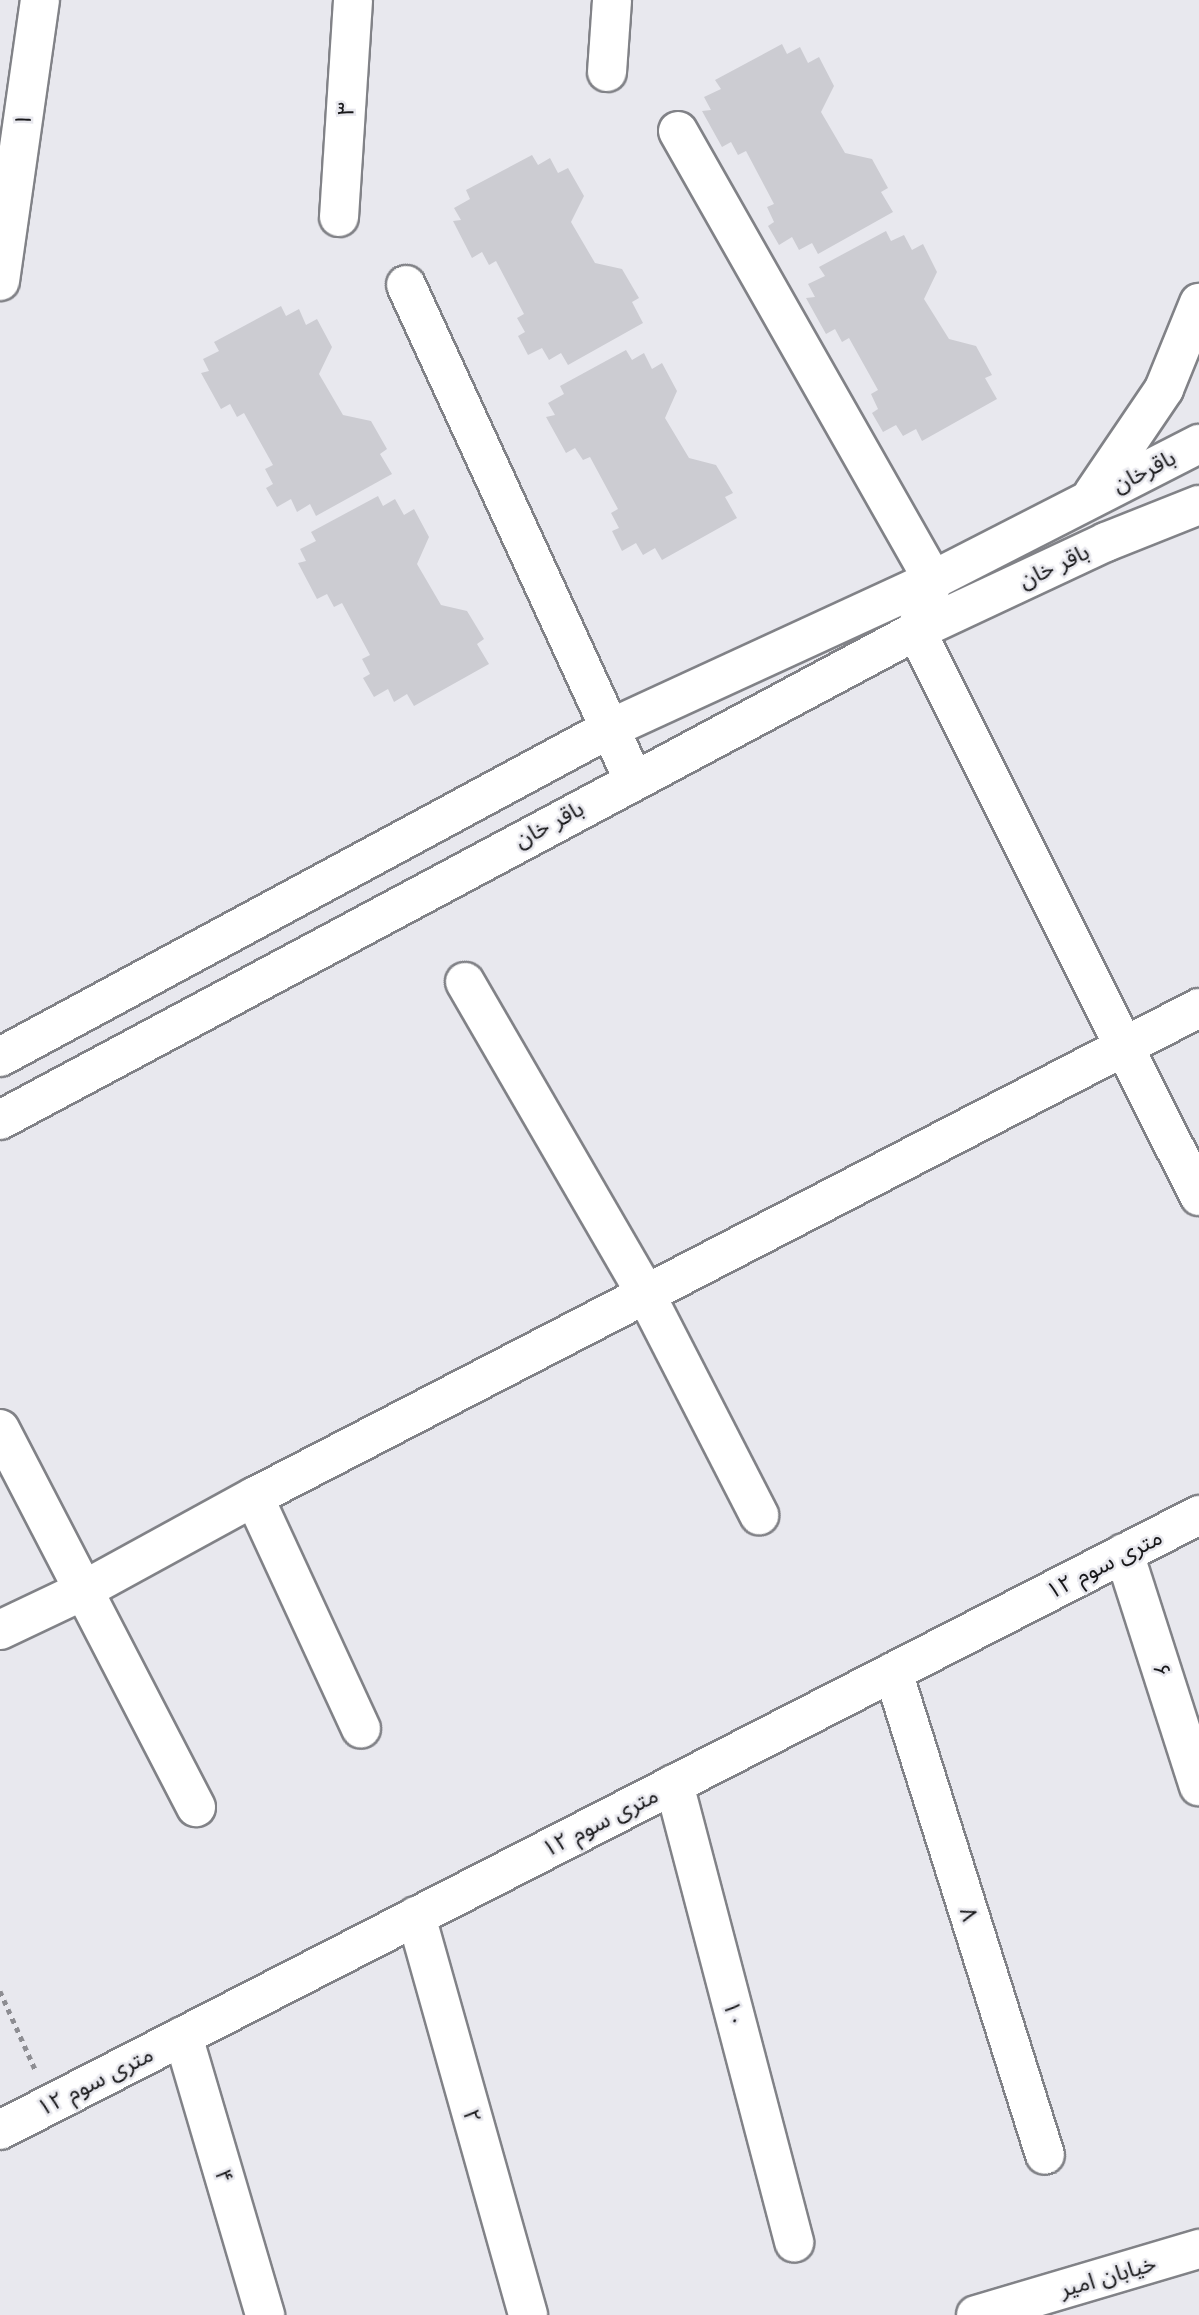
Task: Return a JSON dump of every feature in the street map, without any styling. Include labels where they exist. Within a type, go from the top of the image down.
[{"type":"street","name":"۱","points":[[0,281],[40,0]]},
{"type":"street","name":"۳","points":[[339,217],[353,0]]},
{"type":"street","points":[[607,72],[612,0]]},
{"type":"street","points":[[678,131],[933,580],[916,631],[1199,1196]]},
{"type":"street","points":[[406,285],[633,779]]},
{"type":"street","points":[[1090,499],[1164,389],[1194,321],[1199,303]]},
{"type":"street","name":"باقرخان","points":[[1090,499],[1199,444]]},
{"type":"street","name":"باقر خان","points":[[0,1057],[609,729],[933,580],[1090,499]]},
{"type":"street","points":[[1106,542],[1199,505]]},
{"type":"street","points":[[1106,542],[1199,530]]},
{"type":"street","name":"باقر خان","points":[[0,1120],[633,779],[916,631],[1106,542]]},
{"type":"street","points":[[465,982],[645,1293],[759,1515]]},
{"type":"street","points":[[0,1630],[82,1591],[254,1497],[1199,1008]]},
{"type":"street","points":[[0,1429],[196,1807]]},
{"type":"street","points":[[254,1497],[360,1729]]},
{"type":"street","name":"۱۲ متری سوم","points":[[0,2130],[1199,1515]]},
{"type":"street","name":"۶","points":[[1124,1553],[1199,1786]]},
{"type":"street","name":"۸","points":[[893,1672],[1045,2155]]},
{"type":"street","name":"۱۰","points":[[674,1784],[794,2243]]},
{"type":"street","name":"۲","points":[[416,1916],[528,2315]]},
{"type":"street","name":"۴","points":[[183,2036],[265,2315]]},
{"type":"street","name":"خیابان امیر","points":[[976,2315],[1199,2249]]},
{"type":"path","points":[[0,1990],[51,2104]]},
{"type":"building","points":[[782,44],[787,54],[800,47],[808,63],[819,57],[834,86],[821,112],[845,153],[872,159],[888,188],[881,192],[893,212],[818,254],[812,243],[799,250],[792,237],[779,245],[768,226],[774,222],[767,207],[774,204],[746,151],[738,155],[731,142],[722,147],[702,111],[711,110],[704,97],[721,89],[715,80]]},
{"type":"building","points":[[532,155],[538,165],[550,158],[558,173],[568,168],[584,196],[571,222],[595,263],[622,269],[639,298],[632,302],[643,323],[568,365],[561,353],[549,360],[542,348],[528,355],[518,336],[525,332],[517,318],[524,314],[496,261],[489,265],[482,252],[472,258],[453,221],[461,220],[454,208],[470,199],[466,190]]},
{"type":"building","points":[[886,231],[891,241],[904,235],[912,250],[923,244],[937,272],[924,299],[949,339],[976,346],[992,375],[985,378],[997,399],[922,441],[916,429],[903,436],[896,425],[883,432],[872,413],[878,409],[871,394],[878,390],[849,338],[842,342],[835,329],[826,334],[806,298],[815,297],[808,284],[825,276],[819,267]]},
{"type":"building","points":[[281,306],[286,316],[299,309],[306,325],[317,319],[332,347],[319,374],[343,415],[371,421],[387,449],[380,454],[392,474],[316,516],[310,504],[297,512],[291,499],[277,507],[266,488],[273,484],[265,469],[273,465],[244,413],[237,417],[230,404],[221,409],[201,373],[209,371],[203,359],[219,351],[214,342]]},
{"type":"building","points":[[626,350],[632,360],[644,353],[652,369],[662,363],[677,391],[665,418],[689,458],[716,465],[733,493],[725,497],[737,518],[662,560],[655,548],[643,555],[636,543],[622,551],[612,531],[619,528],[611,513],[618,509],[590,457],[583,460],[575,448],[566,453],[546,417],[555,415],[548,403],[564,394],[560,386]]},
{"type":"building","points":[[378,496],[383,506],[395,499],[404,515],[414,509],[429,537],[417,564],[441,605],[467,611],[484,639],[477,644],[489,664],[414,706],[407,694],[394,702],[388,689],[374,697],[363,678],[370,674],[362,659],[370,655],[342,603],[334,607],[327,594],[317,599],[298,563],[306,561],[300,549],[316,541],[311,532]]}]
